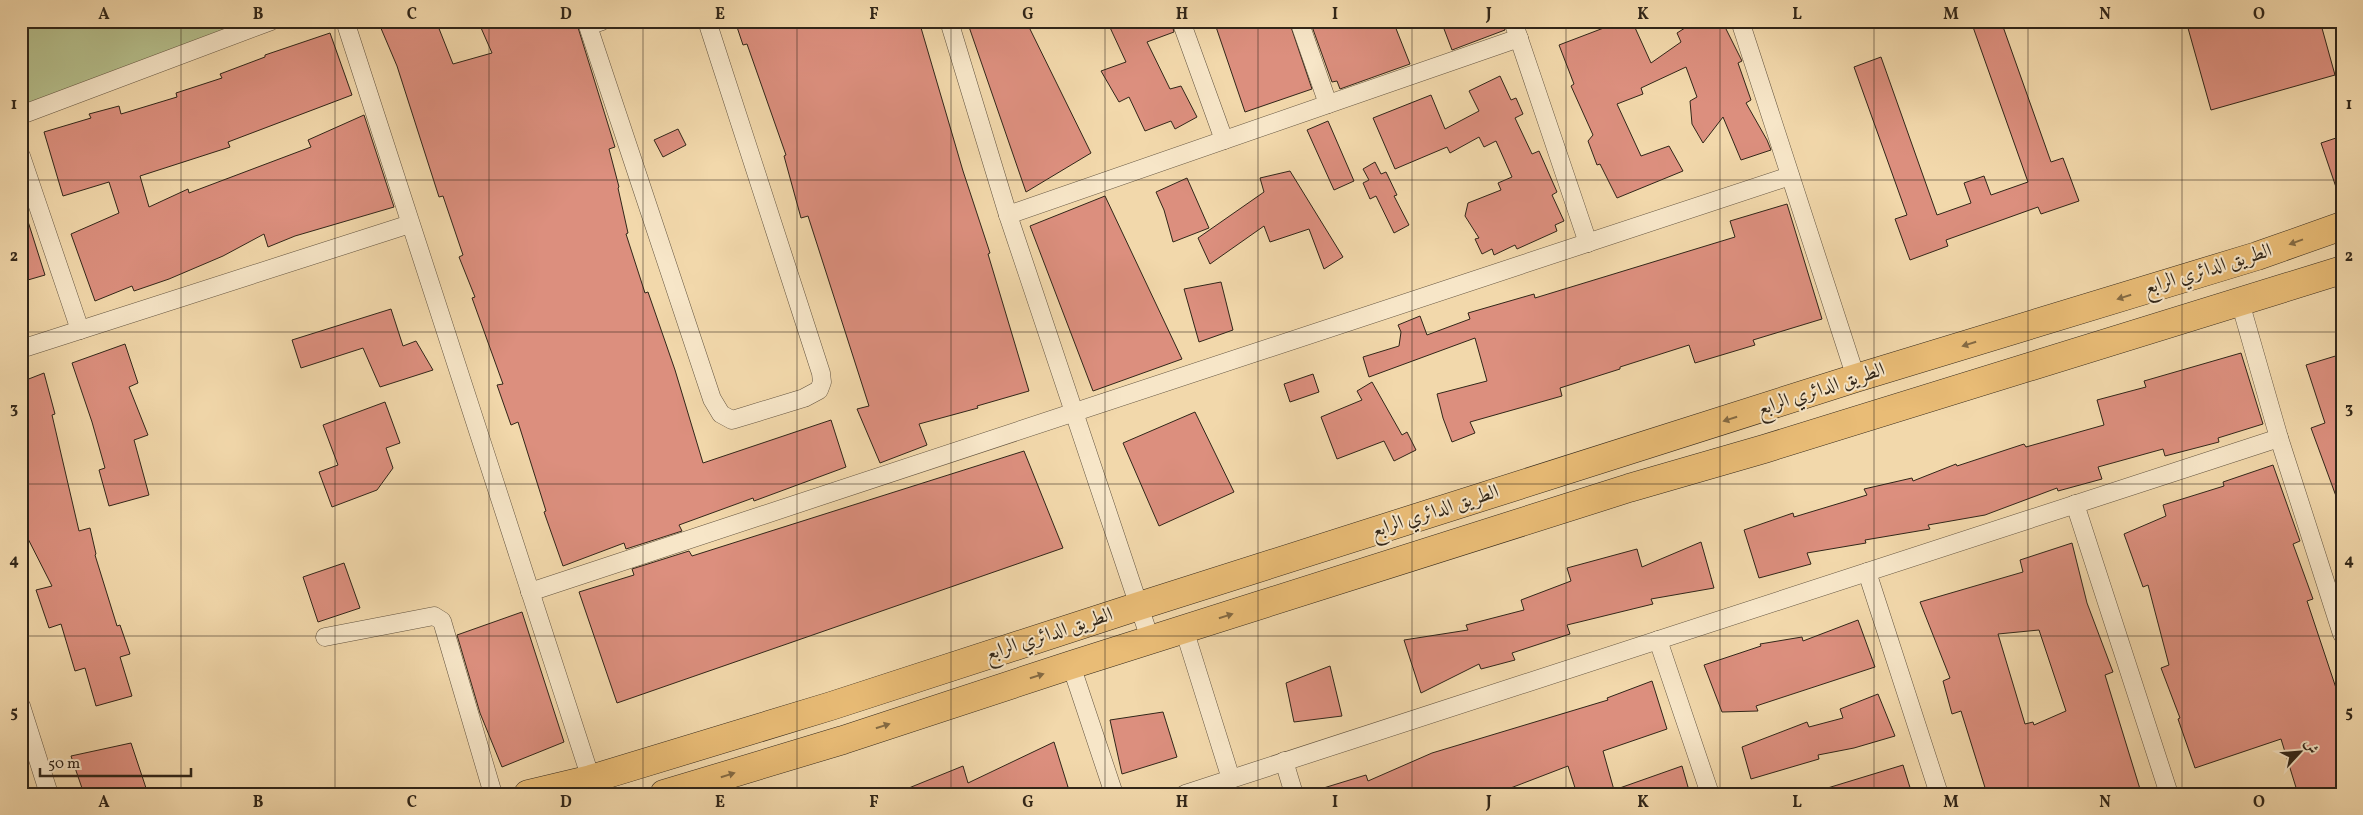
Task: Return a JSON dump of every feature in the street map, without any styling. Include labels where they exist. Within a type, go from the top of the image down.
[{"type":"main road","name":"الطريق الدائري الرابع","points":[[528,794],[591,779],[831,706],[1856,378],[2257,256],[2342,226]]},
{"type":"main road","name":"الطريق الدائري الرابع","points":[[664,794],[843,740],[1071,665],[1629,488],[1764,449],[2342,270]]},
{"type":"street","points":[[21,115],[271,21]]},
{"type":"street","points":[[345,21],[591,779]]},
{"type":"street","points":[[592,23],[712,399],[721,414],[732,420],[804,398],[819,390],[822,382],[818,363],[707,21]]},
{"type":"street","points":[[949,21],[1008,215],[1150,640]]},
{"type":"street","points":[[1181,21],[1224,140]]},
{"type":"street","points":[[1299,21],[1328,104]]},
{"type":"street","points":[[1513,21],[1588,243]]},
{"type":"street","points":[[1740,21],[1856,378]]},
{"type":"street","points":[[1008,215],[1519,38]]},
{"type":"street","points":[[21,156],[80,330]]},
{"type":"street","points":[[530,592],[1790,176]]},
{"type":"street","points":[[21,349],[410,224]]},
{"type":"street","points":[[2240,302],[2279,438],[2342,634]]},
{"type":"street","points":[[1184,794],[2279,438]]},
{"type":"street","points":[[2075,504],[2169,794]]},
{"type":"street","points":[[1867,572],[1940,794]]},
{"type":"street","points":[[325,637],[434,616],[442,621],[493,794]]},
{"type":"street","points":[[1184,629],[1231,779]]},
{"type":"street","points":[[1658,640],[1710,794]]},
{"type":"street","points":[[1071,665],[1114,794]]},
{"type":"street","points":[[21,706],[49,794]]},
{"type":"street","points":[[1284,761],[1294,794]]},
{"type":"green space","points":[[21,21],[290,21],[21,110]]},
{"type":"building","points":[[392,21],[436,21],[453,64],[492,53],[478,21],[576,21],[615,147],[609,149],[619,187],[628,233],[626,234],[645,293],[648,292],[675,370],[703,463],[831,420],[846,467],[754,501],[753,498],[679,525],[682,531],[626,549],[624,543],[563,566],[544,512],[546,511],[518,422],[511,425],[497,385],[503,384],[472,298],[475,297],[459,257],[463,255],[443,196],[439,197],[397,66],[380,26]]},
{"type":"building","points":[[735,21],[919,21],[963,171],[990,253],[988,254],[1029,391],[977,406],[978,408],[919,424],[927,445],[880,463],[857,409],[869,406],[808,216],[801,218],[784,156],[786,155],[747,44],[743,45]]},
{"type":"building","points":[[967,21],[1026,21],[1091,153],[1026,192]]},
{"type":"building","points":[[1107,21],[1171,21],[1174,32],[1147,42],[1170,89],[1181,86],[1197,117],[1175,129],[1171,121],[1145,131],[1129,97],[1119,102],[1101,71],[1126,62]]},
{"type":"building","points":[[1214,21],[1289,21],[1312,89],[1245,112]]},
{"type":"building","points":[[1310,21],[1393,21],[1410,64],[1340,89],[1337,81],[1332,82]]},
{"type":"building","points":[[1441,21],[1503,21],[1505,30],[1452,50]]},
{"type":"building","points":[[1622,21],[1632,21],[1651,63],[1681,42],[1677,33],[1696,21],[1722,21],[1742,61],[1738,63],[1751,100],[1746,103],[1771,150],[1741,160],[1723,117],[1703,143],[1692,124],[1690,101],[1697,97],[1686,67],[1641,88],[1643,94],[1617,104],[1641,156],[1669,146],[1683,171],[1617,198],[1600,164],[1597,165],[1588,141],[1593,135],[1571,86],[1574,84],[1559,45]]},
{"type":"building","points":[[1989,21],[2001,21],[2051,162],[2063,158],[2079,201],[2041,214],[2038,207],[1946,240],[1948,246],[1910,260],[1895,219],[1907,215],[1854,67],[1881,57],[1937,215],[1971,203],[1964,183],[1984,176],[1991,195],[2028,182],[1973,27]]},
{"type":"building","points":[[2186,21],[2320,21],[2335,75],[2211,110]]},
{"type":"building","points":[[330,33],[352,95],[228,142],[230,147],[140,176],[149,207],[188,189],[189,193],[311,147],[308,140],[364,115],[394,207],[295,236],[268,247],[264,234],[223,256],[169,279],[134,291],[132,286],[95,301],[71,234],[119,213],[109,182],[63,196],[44,132],[91,118],[89,114],[119,106],[121,114],[177,97],[176,93],[222,78],[220,74],[265,57],[265,55]]},
{"type":"building","points":[[1500,76],[1511,100],[1516,98],[1523,114],[1515,118],[1532,154],[1539,151],[1557,192],[1552,195],[1564,221],[1555,225],[1557,231],[1517,249],[1515,245],[1494,255],[1492,249],[1482,254],[1475,239],[1479,238],[1465,216],[1468,203],[1501,190],[1498,183],[1512,177],[1496,141],[1484,147],[1479,137],[1450,153],[1447,147],[1395,169],[1373,118],[1431,95],[1445,129],[1479,111],[1469,91]]},
{"type":"building","points":[[1328,121],[1354,181],[1334,190],[1307,130]]},
{"type":"building","points":[[678,129],[686,145],[663,157],[654,140]]},
{"type":"building","points":[[2342,136],[2342,195],[2339,196],[2321,143]]},
{"type":"building","points":[[1375,162],[1381,174],[1386,172],[1397,195],[1394,196],[1409,225],[1394,233],[1376,196],[1370,199],[1363,183],[1369,180],[1363,169]]},
{"type":"building","points":[[1290,171],[1343,257],[1324,269],[1309,229],[1270,242],[1264,226],[1210,264],[1198,238],[1264,192],[1260,178]]},
{"type":"building","points":[[1187,178],[1209,228],[1173,242],[1164,210],[1156,192]]},
{"type":"building","points":[[1105,196],[1182,359],[1093,391],[1030,226]]},
{"type":"building","points":[[1787,204],[1822,319],[1753,340],[1755,345],[1695,363],[1689,345],[1620,367],[1620,369],[1560,388],[1562,396],[1470,422],[1475,433],[1452,442],[1437,394],[1487,381],[1475,338],[1369,377],[1363,357],[1399,346],[1401,332],[1398,325],[1420,316],[1427,335],[1470,319],[1468,313],[1534,294],[1535,298],[1735,237],[1730,221]]},
{"type":"building","points":[[21,212],[25,212],[45,275],[21,282]]},
{"type":"building","points":[[1221,282],[1233,330],[1199,342],[1184,289]]},
{"type":"building","points":[[391,309],[403,346],[416,341],[433,370],[380,387],[363,348],[301,368],[292,340]]},
{"type":"building","points":[[125,344],[138,383],[129,387],[148,435],[134,440],[149,495],[109,506],[99,470],[105,468],[72,363]]},
{"type":"building","points":[[2241,353],[2263,424],[2218,438],[2219,442],[2165,456],[2163,449],[2098,467],[2102,479],[2058,491],[2057,488],[1985,515],[1928,525],[1930,529],[1865,540],[1866,543],[1807,553],[1811,564],[1759,578],[1744,530],[1793,513],[1794,517],[1867,495],[1864,489],[1912,478],[1913,481],[1956,464],[1957,466],[2024,444],[2026,447],[2104,425],[2097,400],[2146,387],[2144,381]]},
{"type":"building","points":[[2342,354],[2342,507],[2340,507],[2311,428],[2325,423],[2306,365]]},
{"type":"building","points":[[44,373],[55,414],[52,415],[79,531],[90,528],[95,555],[117,626],[120,625],[130,654],[120,657],[132,696],[96,706],[85,668],[75,671],[61,624],[49,628],[36,590],[52,586],[21,525],[21,382]]},
{"type":"building","points":[[1313,374],[1319,392],[1290,402],[1284,384]]},
{"type":"building","points":[[1372,382],[1402,435],[1407,432],[1416,450],[1394,461],[1384,441],[1337,459],[1321,417],[1362,400],[1357,391]]},
{"type":"building","points":[[385,402],[400,443],[386,448],[393,468],[377,490],[332,507],[319,472],[338,465],[323,425]]},
{"type":"building","points":[[1195,412],[1234,492],[1159,526],[1123,443]]},
{"type":"building","points":[[1024,451],[1063,548],[617,703],[579,592],[634,575],[632,569],[689,551],[692,556]]},
{"type":"building","points":[[2273,465],[2300,541],[2293,544],[2313,599],[2307,601],[2336,688],[2342,687],[2342,794],[2298,794],[2281,739],[2195,768],[2178,719],[2180,718],[2161,668],[2169,665],[2148,585],[2143,587],[2124,534],[2166,516],[2163,505],[2224,486],[2223,482]]},
{"type":"building","points":[[1701,542],[1714,588],[1651,599],[1653,604],[1567,625],[1570,634],[1512,653],[1515,660],[1481,669],[1479,664],[1421,693],[1404,640],[1468,630],[1466,625],[1524,610],[1521,600],[1571,581],[1567,568],[1637,549],[1642,567]]},
{"type":"building","points":[[2072,543],[2087,603],[2113,672],[2105,675],[2140,789],[2126,794],[1987,794],[1961,711],[1952,714],[1943,681],[1950,678],[1920,602],[2023,572],[2020,560]],"holes":[[[2039,630],[2066,711],[2034,725],[2033,722],[2025,724],[1998,634]]]},
{"type":"building","points":[[344,563],[360,608],[318,622],[303,577]]},
{"type":"building","points":[[522,612],[564,742],[502,767],[480,713],[457,635]]},
{"type":"building","points":[[1858,620],[1875,667],[1756,706],[1758,711],[1722,712],[1704,665],[1761,646],[1760,644],[1802,637],[1803,641]]},
{"type":"building","points":[[1330,666],[1342,716],[1294,722],[1286,683]]},
{"type":"building","points":[[1652,681],[1667,729],[1603,751],[1614,790],[1682,766],[1690,794],[1577,794],[1568,766],[1495,794],[1318,794],[1317,790],[1366,775],[1368,781],[1432,753],[1608,700],[1607,698]]},
{"type":"building","points":[[1878,694],[1895,736],[1854,748],[1818,755],[1819,759],[1751,779],[1742,747],[1807,722],[1809,727],[1843,718],[1840,709]]},
{"type":"building","points":[[1163,712],[1177,757],[1122,774],[1110,720]]},
{"type":"building","points":[[1054,742],[1068,787],[1053,794],[894,794],[963,766],[968,783]]},
{"type":"building","points":[[131,743],[148,794],[84,794],[71,756]]},
{"type":"building","points":[[1903,765],[1912,794],[1821,794],[1821,790]]}]
